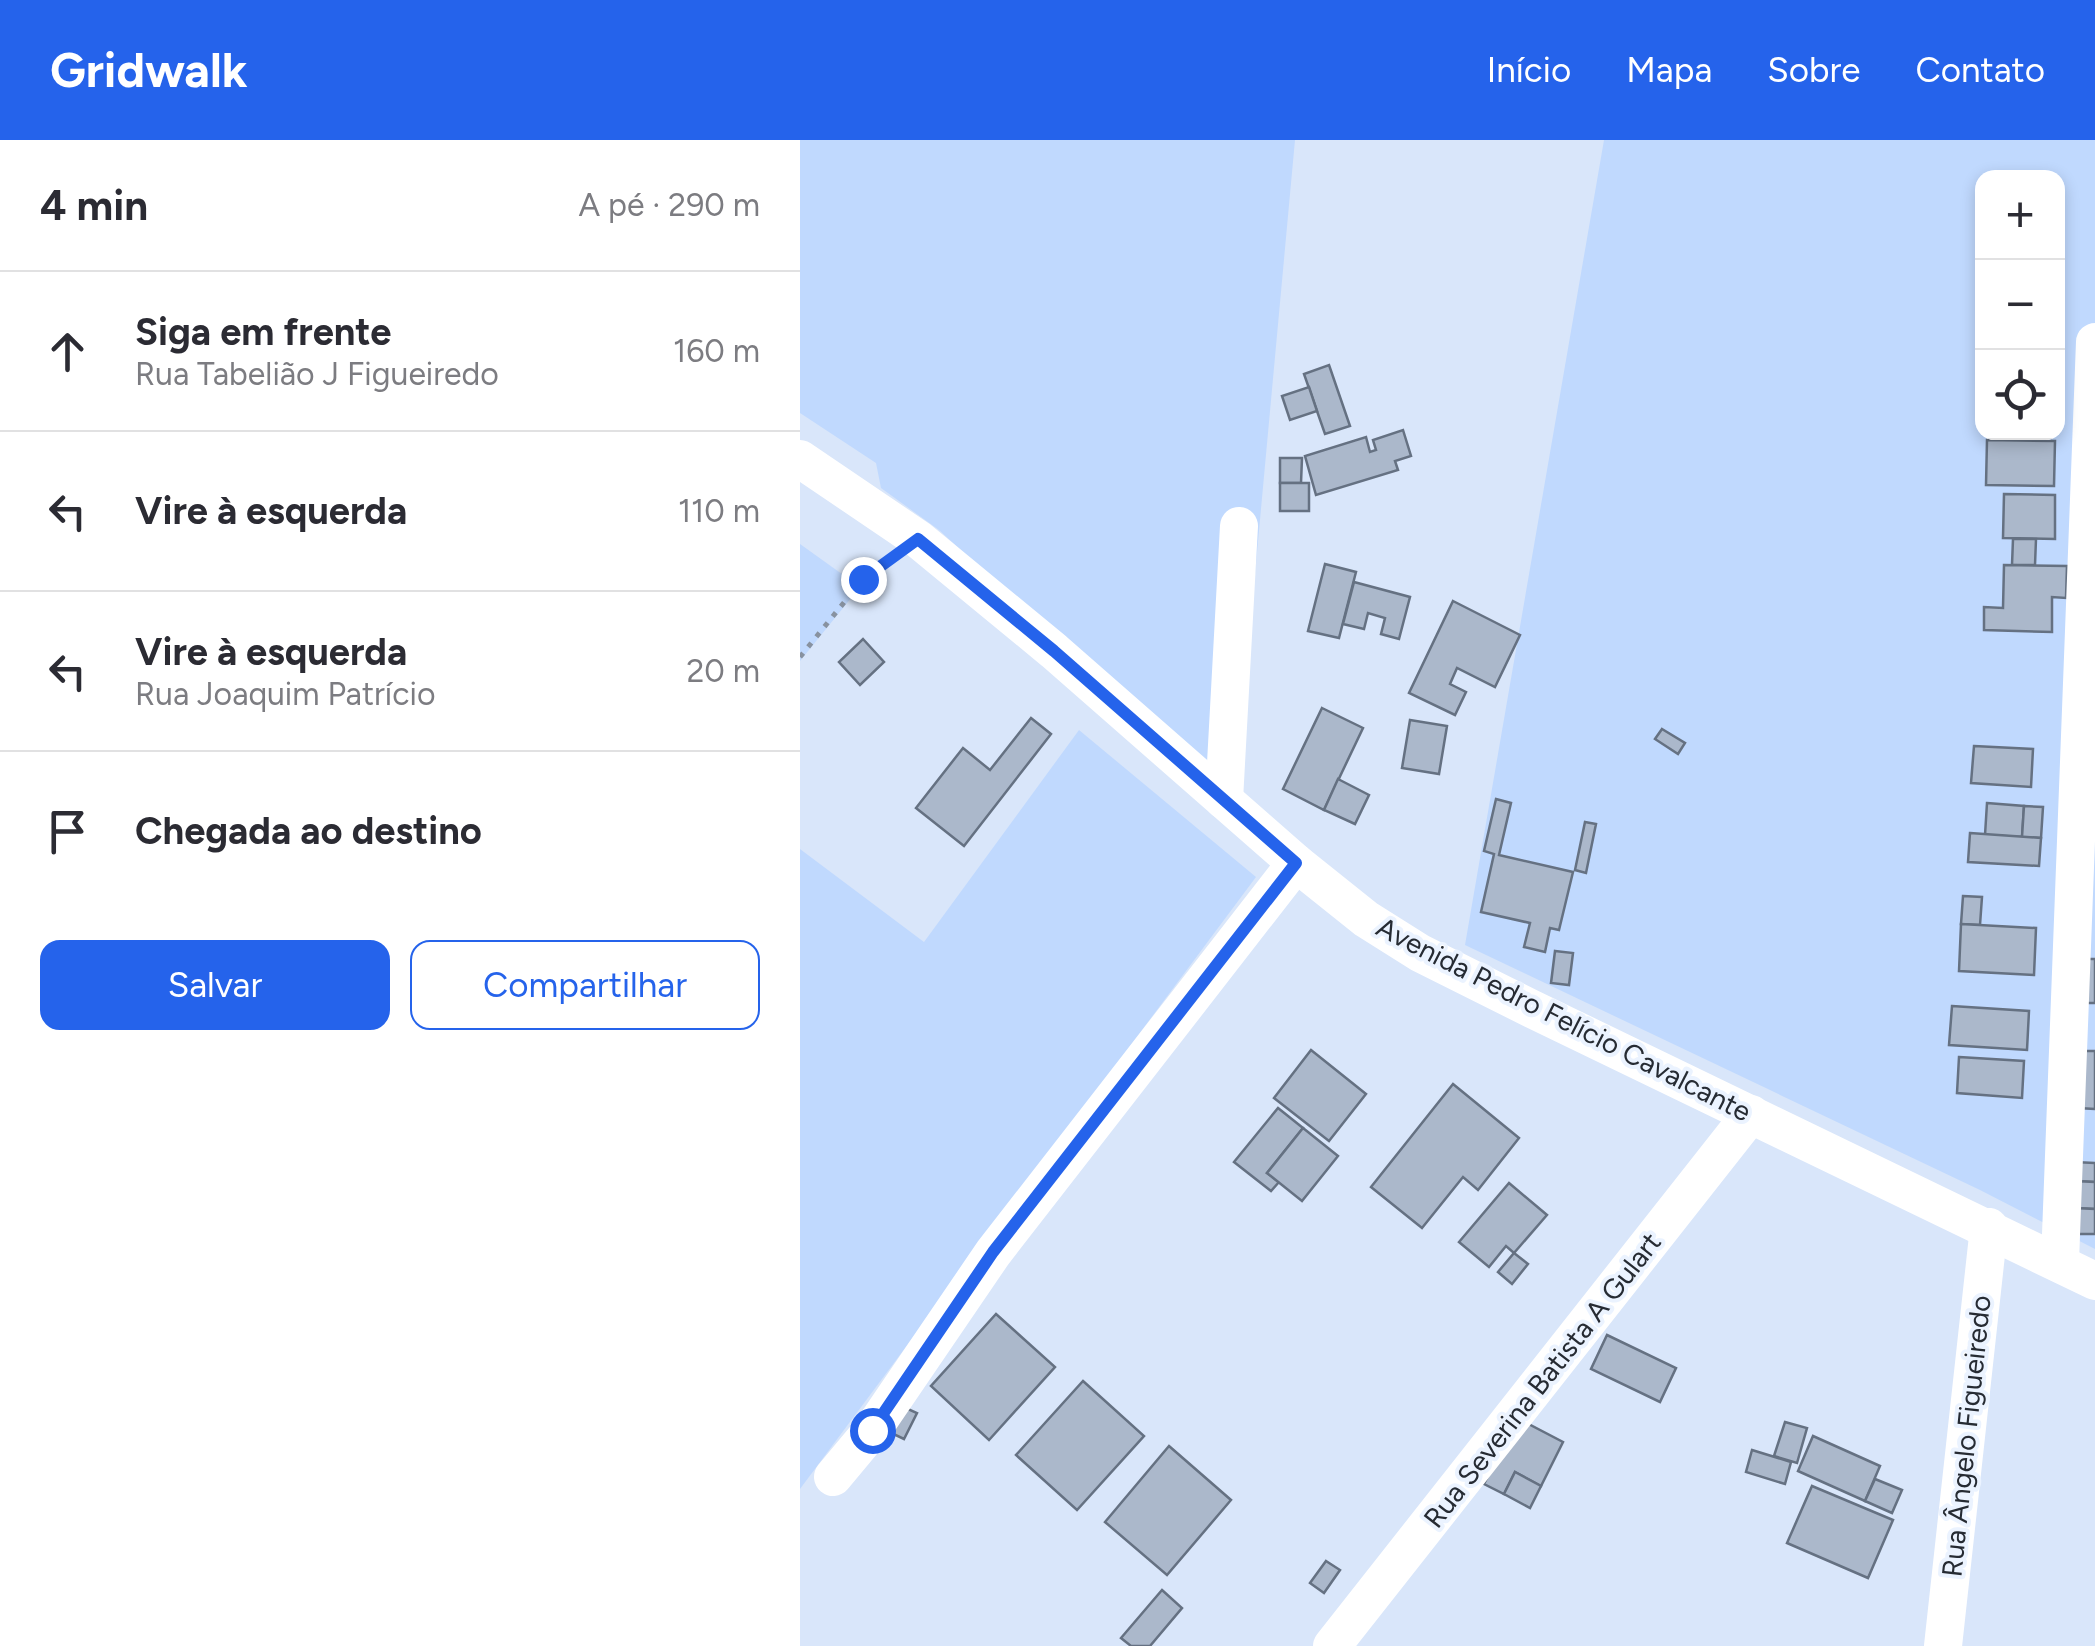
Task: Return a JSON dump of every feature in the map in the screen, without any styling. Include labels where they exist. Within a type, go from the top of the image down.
[{"type":"street","points":[[2060,1261],[2095,342]]},
{"type":"street","name":"Avenida Pedro Felício Cavalcante","points":[[800,459],[918,539],[1366,919],[1420,952],[2095,1280]]},
{"type":"street","points":[[1224,800],[1239,526]]},
{"type":"street","points":[[833,1477],[872,1430],[993,1252],[1296,863]]},
{"type":"street","name":"Rua Severina Batista A Gulart","points":[[1332,1646],[1751,1114]]},
{"type":"street","name":"Rua Ângelo Figueiredo","points":[[1942,1646],[1989,1227]]},
{"type":"path","points":[[800,657],[863,579],[918,539]]},
{"type":"shaded area","points":[[800,140],[1295,140],[1235,791],[1033,617],[939,530],[881,488],[876,463],[800,413]]},
{"type":"shaded area","points":[[1604,140],[2095,140],[2095,1249],[1980,1190],[1465,945]]},
{"type":"shaded area","points":[[800,544],[860,587],[800,661]]},
{"type":"shaded area","points":[[1079,730],[1256,877],[800,1489],[800,849],[924,942]]},
{"type":"building","points":[[1329,365],[1350,426],[1325,434],[1304,374]]},
{"type":"building","points":[[1309,387],[1317,411],[1290,420],[1282,396]]},
{"type":"building","points":[[1403,430],[1411,456],[1395,461],[1398,470],[1316,495],[1305,456],[1366,437],[1370,452],[1376,450],[1373,440]]},
{"type":"building","points":[[1987,440],[2055,441],[2054,486],[1986,485]]},
{"type":"building","points":[[1280,458],[1302,458],[1301,483],[1280,483]]},
{"type":"building","points":[[1280,483],[1309,483],[1309,511],[1280,511]]},
{"type":"building","points":[[2004,494],[2055,495],[2055,539],[2003,538]]},
{"type":"building","points":[[2013,539],[2036,539],[2035,565],[2012,565]]},
{"type":"building","points":[[1325,564],[1356,572],[1339,638],[1308,631]]},
{"type":"building","points":[[2004,565],[2067,566],[2066,598],[2052,597],[2052,632],[1984,630],[1984,607],[2003,608]]},
{"type":"building","points":[[1354,582],[1410,597],[1399,639],[1381,634],[1385,618],[1368,613],[1364,629],[1343,624]]},
{"type":"building","points":[[1453,601],[1520,635],[1495,687],[1457,668],[1450,684],[1466,692],[1455,715],[1409,693]]},
{"type":"building","points":[[863,639],[884,662],[860,685],[839,662]]},
{"type":"building","points":[[1322,708],[1363,728],[1324,810],[1283,789]]},
{"type":"building","points":[[1031,718],[1051,734],[964,846],[916,808],[963,748],[990,770]]},
{"type":"building","points":[[1410,720],[1447,726],[1439,774],[1402,768]]},
{"type":"building","points":[[1662,729],[1685,743],[1678,754],[1655,739]]},
{"type":"building","points":[[1974,746],[2033,749],[2031,787],[1971,783]]},
{"type":"building","points":[[1338,779],[1369,795],[1355,824],[1324,810]]},
{"type":"building","points":[[1496,799],[1511,803],[1499,855],[1573,872],[1559,930],[1550,928],[1545,952],[1524,947],[1530,923],[1481,912],[1494,854],[1484,851]]},
{"type":"building","points":[[1987,803],[2024,806],[2022,837],[1985,835]]},
{"type":"building","points":[[2024,806],[2043,807],[2041,838],[2022,837]]},
{"type":"building","points":[[1585,822],[1596,824],[1586,873],[1575,870]]},
{"type":"building","points":[[1970,833],[2041,838],[2039,866],[1968,862]]},
{"type":"building","points":[[1963,896],[1982,897],[1980,925],[1961,924]]},
{"type":"building","points":[[1961,924],[2036,928],[2034,975],[1959,971]]},
{"type":"building","points":[[1555,951],[1573,953],[1569,985],[1551,983]]},
{"type":"building","points":[[2085,959],[2095,959],[2095,1003],[2083,1003]]},
{"type":"building","points":[[1952,1006],[2029,1011],[2027,1050],[1949,1045]]},
{"type":"building","points":[[1311,1050],[1366,1094],[1329,1141],[1274,1098]]},
{"type":"building","points":[[2080,1051],[2095,1051],[2095,1109],[2078,1108]]},
{"type":"building","points":[[1959,1057],[2024,1061],[2022,1098],[1957,1093]]},
{"type":"building","points":[[1453,1084],[1519,1138],[1478,1190],[1463,1177],[1422,1228],[1371,1187]]},
{"type":"building","points":[[1278,1108],[1303,1128],[1267,1173],[1279,1182],[1271,1191],[1234,1162]]},
{"type":"building","points":[[1303,1128],[1338,1156],[1302,1201],[1267,1173]]},
{"type":"building","points":[[2074,1162],[2095,1163],[2095,1182],[2074,1181]]},
{"type":"building","points":[[2074,1181],[2095,1182],[2095,1209],[2074,1208]]},
{"type":"building","points":[[1509,1183],[1547,1215],[1514,1253],[1506,1246],[1489,1267],[1459,1242]]},
{"type":"building","points":[[2074,1208],[2095,1209],[2095,1234],[2073,1234]]},
{"type":"building","points":[[1514,1253],[1528,1264],[1512,1284],[1498,1272]]},
{"type":"building","points":[[996,1314],[1055,1367],[989,1440],[931,1386]]},
{"type":"building","points":[[1607,1335],[1676,1368],[1660,1402],[1591,1369]]},
{"type":"building","points":[[1083,1381],[1144,1436],[1077,1510],[1016,1455]]},
{"type":"building","points":[[899,1405],[917,1413],[904,1439],[887,1431]]},
{"type":"building","points":[[1517,1418],[1563,1442],[1541,1486],[1515,1472],[1504,1494],[1484,1484]]},
{"type":"building","points":[[1785,1422],[1807,1428],[1797,1463],[1774,1456]]},
{"type":"building","points":[[1813,1436],[1880,1466],[1865,1501],[1798,1471]]},
{"type":"building","points":[[1169,1446],[1231,1500],[1167,1575],[1105,1522]]},
{"type":"building","points":[[1752,1450],[1791,1462],[1785,1484],[1746,1472]]},
{"type":"building","points":[[1515,1472],[1541,1486],[1530,1508],[1504,1494]]},
{"type":"building","points":[[1875,1479],[1902,1490],[1892,1513],[1865,1501]]},
{"type":"building","points":[[1812,1486],[1893,1520],[1868,1578],[1787,1543]]},
{"type":"building","points":[[1326,1561],[1340,1570],[1324,1593],[1310,1583]]},
{"type":"building","points":[[1162,1590],[1182,1608],[1150,1646],[1131,1646],[1121,1638]]},
{"type":"route","points":[[863,579],[918,539],[1054,651],[1296,863],[993,1252],[872,1430]]}]
